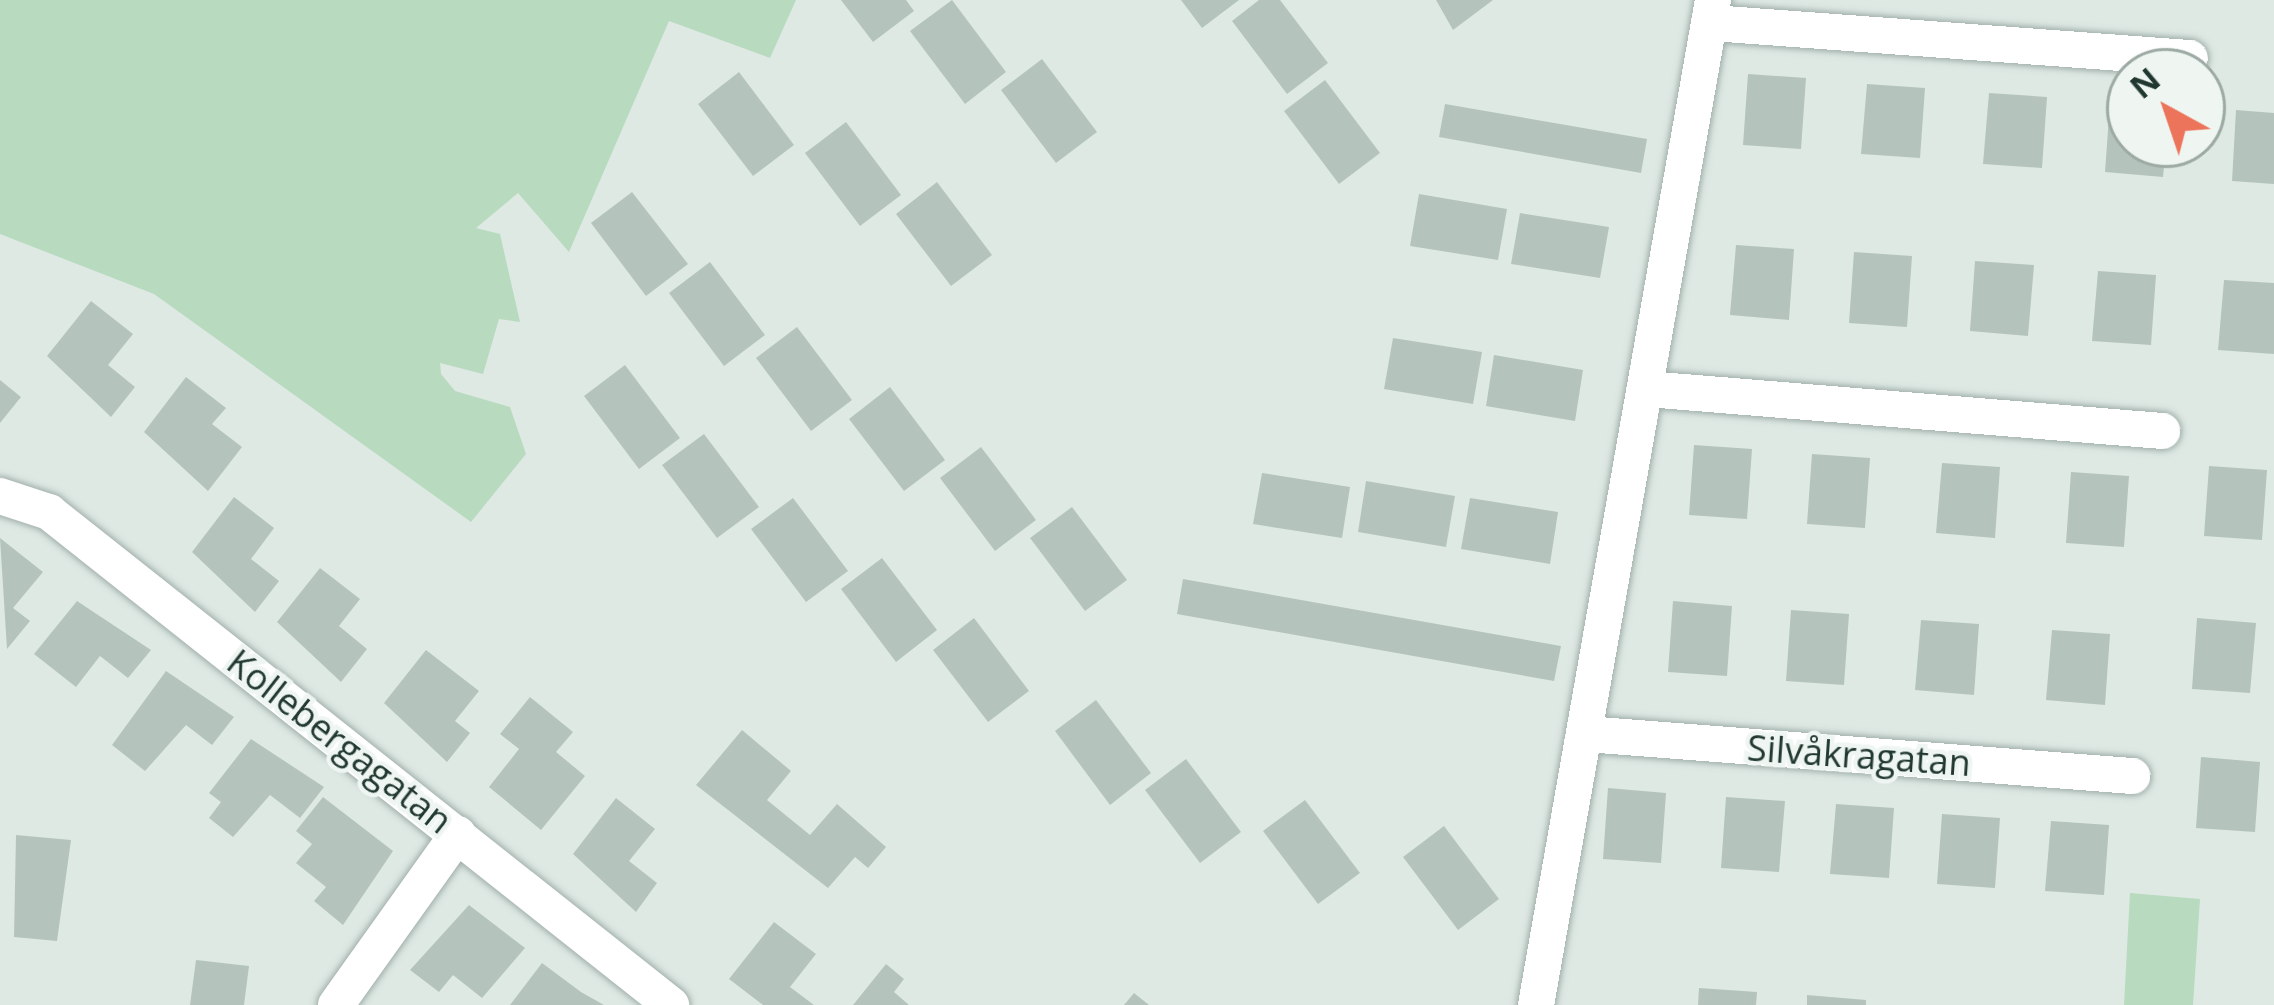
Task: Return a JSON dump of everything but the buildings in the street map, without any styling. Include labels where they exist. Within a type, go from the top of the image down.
[{"type":"street","points":[[1536,1005],[1713,11],[2106,50]]},
{"type":"street","points":[[1647,389],[2162,431]]},
{"type":"street","name":"Kollebergagatan","points":[[0,496],[50,512],[671,1005]]},
{"type":"street","name":"Silvåkragatan","points":[[1586,734],[2132,776]]},
{"type":"street","points":[[336,1005],[458,834]]},
{"type":"green space","points":[[0,0],[796,0],[770,58],[669,21],[569,252],[518,193],[476,228],[500,234],[520,322],[499,319],[483,374],[440,363],[441,374],[455,391],[510,407],[526,454],[471,522],[154,294],[0,234]]},
{"type":"green space","points":[[2130,893],[2200,899],[2193,1005],[2124,1005]]}]
